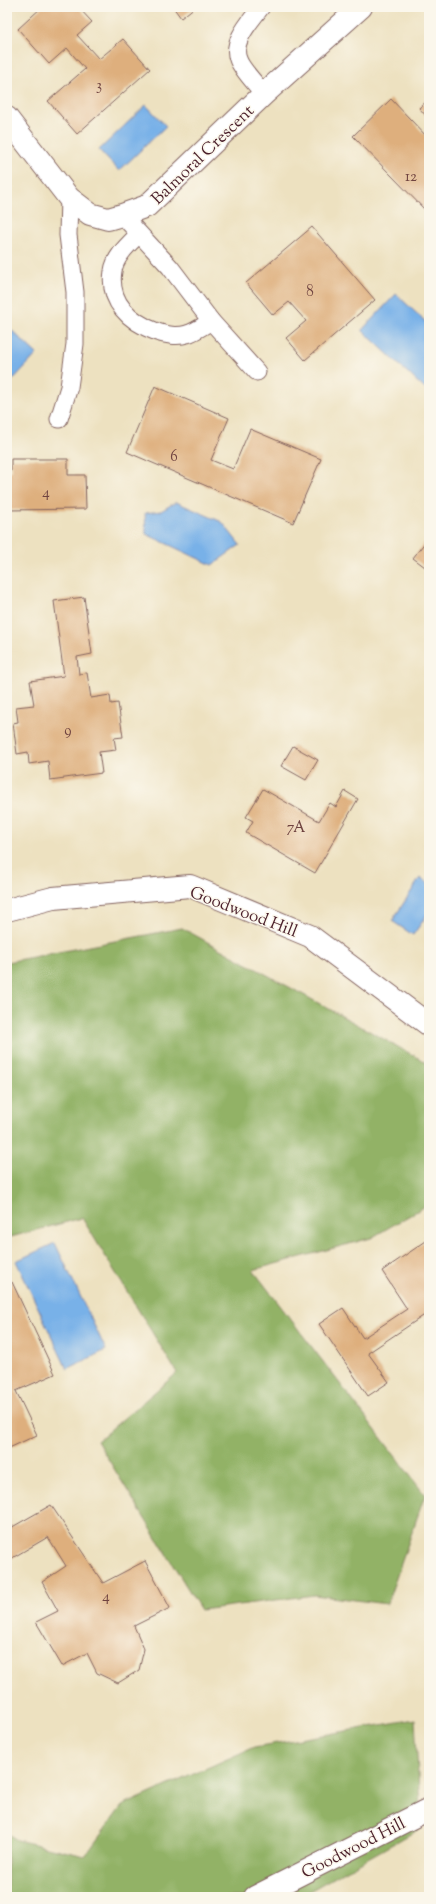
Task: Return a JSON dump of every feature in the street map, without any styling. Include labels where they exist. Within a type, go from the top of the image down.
[{"type":"street","name":"Balmoral Crescent","points":[[7,118],[69,198],[90,214],[108,219],[122,215],[148,206],[264,94],[361,7]]},
{"type":"street","name":"Goodwood Hill","points":[[7,910],[53,898],[190,886],[310,936],[429,1025]]},
{"type":"street","name":"Goodwood Hill","points":[[255,1897],[429,1809]]},
{"type":"lane","points":[[261,7],[244,31],[236,49],[238,60],[264,94]]},
{"type":"lane","points":[[59,419],[69,387],[75,344],[75,292],[68,235],[69,198]]},
{"type":"lane","points":[[122,215],[170,267],[211,321],[257,372]]},
{"type":"lane","points":[[139,234],[123,250],[113,270],[114,293],[123,310],[141,326],[166,335],[186,335],[211,321]]},
{"type":"green space","points":[[182,928],[429,1064],[429,1204],[371,1238],[253,1270],[425,1495],[387,1604],[314,1595],[201,1610],[97,1441],[177,1373],[82,1218],[7,1238],[7,962]]},
{"type":"green space","points":[[415,1719],[421,1828],[299,1897],[7,1897],[7,1833],[17,1840],[85,1856],[122,1806],[254,1747]]},
{"type":"water","points":[[146,105],[166,126],[119,171],[99,150]]},
{"type":"water","points":[[396,294],[429,325],[429,385],[425,389],[362,330]]},
{"type":"water","points":[[7,326],[37,354],[7,386]]},
{"type":"water","points":[[176,502],[222,522],[240,545],[212,565],[146,534],[145,513],[161,511]]},
{"type":"water","points":[[420,878],[429,884],[429,912],[413,935],[392,921]]},
{"type":"water","points":[[55,1243],[106,1350],[67,1369],[16,1261]]},
{"type":"building","points":[[42,7],[78,7],[92,22],[77,35],[99,59],[123,39],[150,69],[77,134],[48,101],[85,69],[67,48],[49,64],[18,29]]},
{"type":"building","points":[[173,7],[195,7],[181,18]]},
{"type":"building","points":[[391,99],[429,139],[429,214],[353,136]]},
{"type":"building","points":[[429,99],[429,119],[419,108]]},
{"type":"building","points":[[312,227],[375,300],[305,360],[286,338],[306,321],[289,302],[273,315],[246,283]]},
{"type":"building","points":[[155,386],[229,418],[211,460],[233,469],[250,429],[321,459],[293,523],[127,452]]},
{"type":"building","points":[[11,459],[68,459],[68,475],[85,475],[86,509],[7,510],[7,471],[11,471]]},
{"type":"building","points":[[429,537],[429,570],[413,558]]},
{"type":"building","points":[[84,597],[92,654],[77,657],[79,674],[87,673],[91,698],[110,695],[111,704],[118,703],[123,737],[114,738],[116,750],[99,752],[102,773],[50,780],[48,761],[29,764],[28,752],[17,754],[13,723],[18,722],[16,707],[34,705],[30,681],[64,676],[54,601]]},
{"type":"building","points":[[293,746],[318,760],[306,780],[281,766]]},
{"type":"building","points":[[263,789],[319,821],[330,803],[336,807],[345,791],[358,799],[315,873],[246,833],[253,821],[246,817]]},
{"type":"building","points":[[429,1239],[429,1312],[368,1353],[389,1382],[368,1396],[319,1324],[343,1308],[363,1338],[407,1309],[382,1271]]},
{"type":"building","points":[[12,1282],[55,1374],[16,1391],[37,1435],[7,1449],[7,1284]]},
{"type":"building","points":[[51,1505],[103,1583],[145,1561],[170,1608],[134,1626],[144,1649],[139,1670],[118,1683],[97,1673],[87,1653],[62,1666],[36,1622],[58,1611],[42,1582],[66,1566],[48,1537],[7,1561],[7,1530]]}]
